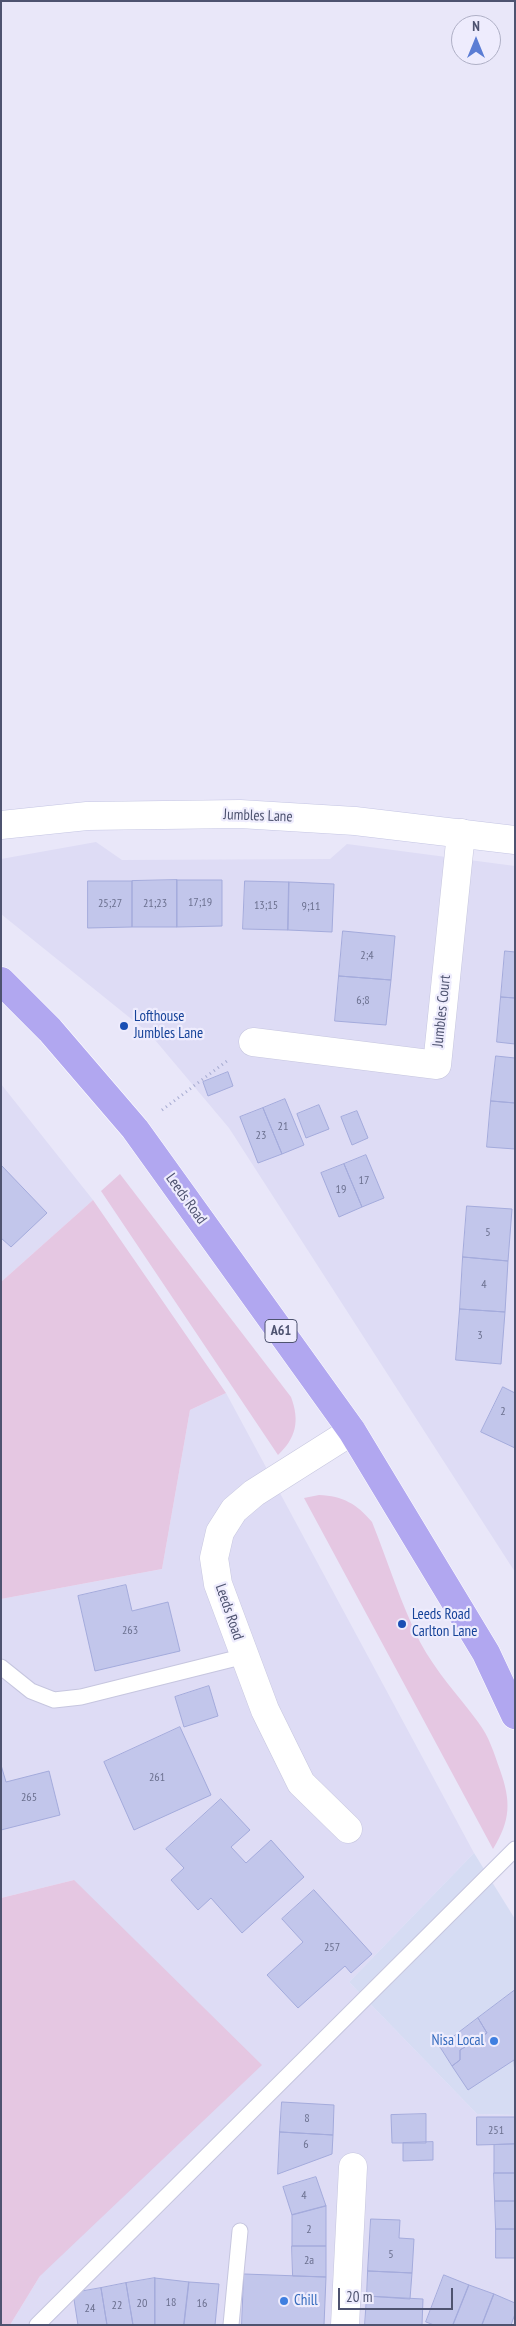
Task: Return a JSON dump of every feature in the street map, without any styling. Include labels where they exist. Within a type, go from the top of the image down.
[{"type":"main road","name":"Leeds Road","points":[[1,981],[50,1030],[135,1129],[352,1431],[486,1653],[515,1715]]},
{"type":"street","name":"Jumbles Lane","points":[[1,825],[87,816],[240,814],[355,821],[515,840]]},
{"type":"street","name":"Jumbles Court","points":[[253,1042],[437,1064],[461,834]]},
{"type":"street","name":"Leeds Road","points":[[348,1829],[301,1782],[265,1710],[218,1584],[214,1558],[220,1532],[234,1510],[254,1493],[352,1431]]},
{"type":"street","points":[[345,2325],[353,2167]]},
{"type":"lane","points":[[1,1667],[31,1691],[54,1700],[82,1697],[244,1656]]},
{"type":"lane","points":[[37,2325],[515,1849]]},
{"type":"lane","points":[[231,2325],[240,2231]]},
{"type":"path","points":[[135,1129],[253,1042]]},
{"type":"shaded area","points":[[96,842],[122,860],[330,859],[347,844],[515,866],[515,1572],[229,1128],[150,1034],[1,914],[1,859]]},
{"type":"shaded area","points":[[1,1084],[93,1200],[1,1282]]},
{"type":"shaded area","points":[[120,1174],[291,1397],[296,1421],[295,1429],[289,1442],[278,1455],[101,1191]]},
{"type":"shaded area","points":[[93,1200],[226,1393],[190,1410],[162,1569],[1,1599],[1,1282]]},
{"type":"shaded area","points":[[226,1393],[474,1853],[349,1982],[477,2114],[515,2115],[515,2325],[10,2325],[40,2276],[74,1880],[1,1898],[1,1599],[162,1569],[190,1410]]},
{"type":"shaded area","points":[[319,1495],[335,1497],[349,1502],[361,1510],[372,1522],[420,1642],[433,1663],[482,1727],[488,1739],[504,1781],[507,1801],[506,1819],[499,1839],[493,1849],[304,1498]]},
{"type":"shaded area","points":[[474,1853],[515,1919],[515,2115],[477,2114],[349,1982]]},
{"type":"shaded area","points":[[74,1880],[262,2065],[40,2276],[10,2325],[1,2325],[1,1898]]},
{"type":"building","points":[[177,880],[222,880],[222,926],[177,927]]},
{"type":"building","points":[[177,880],[177,927],[132,927],[132,881]]},
{"type":"building","points":[[88,881],[132,881],[132,927],[88,928]]},
{"type":"building","points":[[245,881],[289,882],[288,930],[243,929]]},
{"type":"building","points":[[289,882],[334,884],[332,932],[288,930]]},
{"type":"building","points":[[343,931],[395,936],[391,980],[339,976]]},
{"type":"building","points":[[505,951],[515,952],[515,998],[501,997]]},
{"type":"building","points":[[339,976],[391,980],[386,1025],[335,1021]]},
{"type":"building","points":[[501,997],[515,998],[515,1044],[497,1042]]},
{"type":"building","points":[[496,1056],[515,1058],[515,1103],[491,1101]]},
{"type":"building","points":[[228,1072],[233,1086],[208,1096],[203,1082]]},
{"type":"building","points":[[285,1099],[304,1145],[282,1154],[263,1108]]},
{"type":"building","points":[[491,1101],[515,1103],[515,1149],[487,1147]]},
{"type":"building","points":[[319,1105],[329,1129],[306,1138],[297,1114]]},
{"type":"building","points":[[263,1108],[282,1154],[258,1163],[240,1117]]},
{"type":"building","points":[[357,1111],[368,1138],[352,1145],[341,1117]]},
{"type":"building","points":[[366,1155],[384,1198],[362,1207],[344,1164]]},
{"type":"building","points":[[344,1164],[362,1207],[339,1217],[321,1173]]},
{"type":"building","points":[[1,1165],[47,1213],[11,1247],[1,1238]]},
{"type":"building","points":[[467,1206],[512,1209],[508,1261],[463,1257]]},
{"type":"building","points":[[463,1257],[508,1261],[505,1312],[460,1309]]},
{"type":"building","points":[[460,1309],[505,1312],[501,1364],[456,1360]]},
{"type":"building","points":[[503,1387],[515,1393],[515,1448],[481,1432]]},
{"type":"building","points":[[126,1585],[132,1611],[168,1602],[180,1651],[95,1671],[78,1596]]},
{"type":"building","points":[[209,1686],[218,1716],[184,1727],[175,1697]]},
{"type":"building","points":[[180,1727],[211,1795],[134,1830],[104,1762]]},
{"type":"building","points":[[1,1765],[6,1782],[49,1771],[60,1815],[1,1830]]},
{"type":"building","points":[[221,1799],[250,1830],[231,1847],[246,1863],[271,1840],[304,1877],[242,1933],[211,1898],[198,1910],[171,1880],[184,1868],[166,1849]]},
{"type":"building","points":[[314,1890],[372,1954],[351,1973],[345,1966],[298,2008],[267,1975],[303,1942],[282,1919]]},
{"type":"building","name":"Nisa Local","points":[[515,1990],[515,2075],[514,2060],[468,2090],[452,2066],[460,2060],[460,2050],[487,2033],[478,2018]]},
{"type":"building","points":[[478,2018],[487,2033],[460,2050],[460,2060],[452,2066],[440,2047]]},
{"type":"building","points":[[282,2102],[334,2105],[333,2135],[280,2132]]},
{"type":"building","points":[[426,2114],[426,2143],[392,2143],[391,2115]]},
{"type":"building","points":[[477,2117],[515,2117],[515,2144],[477,2145]]},
{"type":"building","points":[[280,2132],[333,2135],[332,2154],[278,2174]]},
{"type":"building","points":[[433,2142],[433,2160],[403,2161],[403,2143]]},
{"type":"building","points":[[515,2144],[515,2173],[494,2173],[494,2145]]},
{"type":"building","points":[[494,2173],[515,2173],[515,2201],[495,2201]]},
{"type":"building","points":[[316,2177],[326,2206],[292,2215],[283,2187]]},
{"type":"building","points":[[495,2201],[515,2201],[515,2229],[496,2229]]},
{"type":"building","points":[[326,2206],[326,2246],[292,2246],[292,2215]]},
{"type":"building","points":[[371,2219],[400,2220],[399,2238],[414,2239],[412,2273],[368,2271]]},
{"type":"building","points":[[496,2229],[515,2229],[515,2258],[496,2258]]},
{"type":"building","points":[[292,2246],[326,2246],[326,2277],[293,2276]]},
{"type":"building","points":[[368,2271],[412,2273],[410,2299],[367,2296]]},
{"type":"building","name":"Chill","points":[[244,2274],[326,2277],[324,2325],[242,2325]]},
{"type":"building","points":[[444,2275],[469,2285],[453,2325],[434,2325],[426,2322]]},
{"type":"building","points":[[155,2278],[155,2325],[133,2325],[126,2283]]},
{"type":"building","points":[[155,2278],[189,2282],[184,2325],[155,2325]]},
{"type":"building","points":[[189,2282],[219,2284],[215,2325],[184,2325]]},
{"type":"building","points":[[126,2283],[133,2325],[107,2325],[101,2288]]},
{"type":"building","points":[[469,2285],[494,2294],[482,2325],[453,2325]]},
{"type":"building","points":[[101,2288],[107,2325],[78,2325],[73,2293]]},
{"type":"building","points":[[494,2294],[515,2303],[515,2314],[511,2325],[482,2325]]},
{"type":"building","points":[[367,2296],[423,2299],[422,2325],[365,2325]]},
{"type":"place","name":"Lofthouse Jumbles Lane","points":[[124,1026]]},
{"type":"place","name":"Leeds Road Carlton Lane","points":[[402,1624]]},
{"type":"place","name":"Nisa Local","points":[[494,2041]]},
{"type":"place","name":"Chill","points":[[284,2301]]}]
